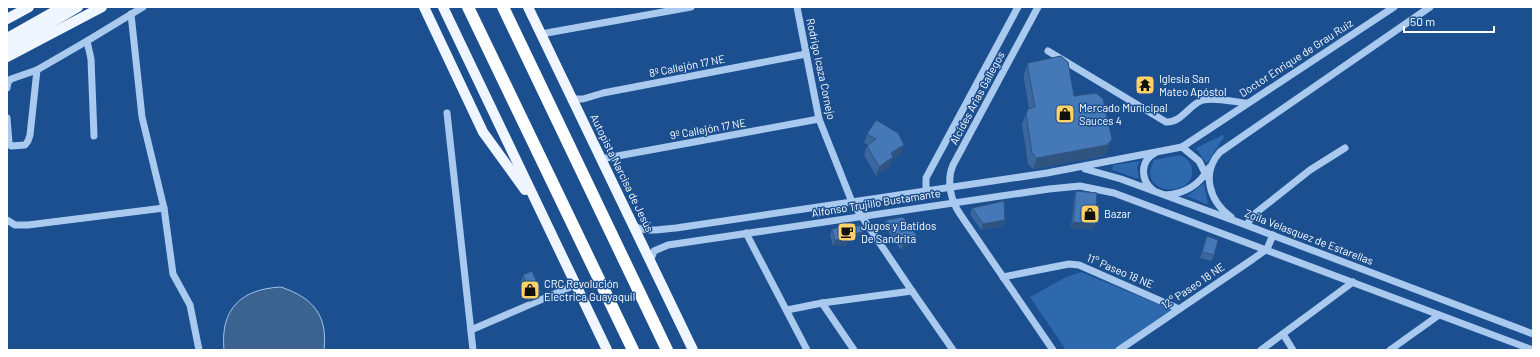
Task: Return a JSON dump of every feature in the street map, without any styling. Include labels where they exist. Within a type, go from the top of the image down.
[{"type":"highway","points":[[468,7],[633,350]]},
{"type":"highway","points":[[502,7],[667,350]]},
{"type":"main road","points":[[7,19],[29,7]]},
{"type":"main road","points":[[7,38],[62,7]]},
{"type":"main road","points":[[7,49],[78,7]]},
{"type":"main road","points":[[7,57],[102,7]]},
{"type":"main road","points":[[424,7],[483,132],[541,213]]},
{"type":"main road","points":[[443,7],[607,350]]},
{"type":"main road","name":"Autopista Narcisa de Jesús","points":[[528,7],[693,350]]},
{"type":"street","points":[[7,88],[8,82],[11,79],[37,70],[143,7]]},
{"type":"street","points":[[541,34],[692,7]]},
{"type":"street","name":"Rodrigo Icaza Cornejo","points":[[797,7],[820,119],[852,202],[953,350]]},
{"type":"street","name":"Alcides Arias Gallegos","points":[[926,191],[926,178],[1018,7]]},
{"type":"street","name":"Alcides Arias Gallegos","points":[[953,203],[951,188],[953,165],[1038,7]]},
{"type":"street","name":"Doctor Enrique de Grau Ruiz","points":[[1074,169],[1182,147],[1246,103],[1394,7]]},
{"type":"street","points":[[1157,152],[1146,161],[1143,175],[1150,188],[1163,195],[1182,192],[1199,182],[1206,174],[1216,157],[1231,143],[1430,7]]},
{"type":"street","points":[[131,14],[142,117],[164,208],[173,274],[190,305],[199,350]]},
{"type":"street","points":[[87,41],[90,59],[94,136]]},
{"type":"street","points":[[1048,51],[1166,122],[1172,122],[1179,119],[1197,103],[1204,100],[1246,103]]},
{"type":"street","name":"8º Callejón 17 NE","points":[[572,99],[583,99],[603,93],[806,54]]},
{"type":"street","points":[[7,118],[9,143],[11,146],[25,145],[30,135],[37,70]]},
{"type":"street","points":[[447,113],[473,350]]},
{"type":"street","name":"9º Callejón 17 NE","points":[[601,159],[820,119]]},
{"type":"street","points":[[1182,147],[1199,161],[1206,174],[1209,187],[1221,208],[1238,222]]},
{"type":"street","points":[[1247,225],[1252,216],[1310,170],[1345,148]]},
{"type":"street","points":[[1209,187],[1211,165]]},
{"type":"street","name":"Alfonso Trujillo Bustamante","points":[[630,221],[635,226],[647,230],[676,228],[1074,169]]},
{"type":"street","name":"Zoila Velasquez de Estarellas","points":[[1074,169],[1094,170],[1247,225],[1533,334]]},
{"type":"street","name":"Alfonso Trujillo Bustamante","points":[[650,262],[654,251],[668,245],[1068,186],[1093,188],[1114,193],[1267,249]]},
{"type":"street","points":[[953,203],[1053,350]]},
{"type":"street","points":[[7,220],[15,225],[28,225],[164,208]]},
{"type":"street","points":[[746,233],[807,350]]},
{"type":"street","points":[[1273,235],[1267,249],[1524,349],[1533,350]]},
{"type":"street","name":"12° Paseo 18 NE","points":[[1119,350],[1267,249]]},
{"type":"street","name":"11° Paseo 18 NE","points":[[1003,277],[1069,264],[1080,265],[1179,309]]},
{"type":"street","points":[[1261,350],[1353,282]]},
{"type":"street","points":[[471,330],[575,284]]},
{"type":"street","points":[[787,310],[822,303],[912,291]]},
{"type":"street","points":[[822,303],[854,350]]},
{"type":"street","points":[[1390,350],[1439,315]]},
{"type":"street","points":[[1282,334],[1293,350]]},
{"type":"shaded area","points":[[1223,135],[1224,137],[1208,162],[1205,162],[1196,148]]},
{"type":"shaded area","points":[[1180,155],[1186,158],[1191,164],[1191,178],[1185,185],[1177,189],[1159,187],[1152,181],[1150,172],[1154,160]]},
{"type":"shaded area","points":[[1140,161],[1137,167],[1139,179],[1112,170],[1113,165]]},
{"type":"shaded area","points":[[1203,184],[1208,203],[1206,204],[1187,196]]},
{"type":"shaded area","points":[[1081,272],[1172,310],[1116,350],[1066,350],[1030,297],[1066,277]]},
{"type":"shaded area","points":[[281,287],[302,297],[316,310],[321,318],[323,327],[325,338],[324,350],[224,350],[226,323],[236,304],[244,297],[255,292]]},
{"type":"building","name":"Mercado Municipal Sauces 4","points":[[1061,56],[1068,62],[1074,96],[1096,93],[1103,99],[1112,139],[1107,145],[1037,158],[1032,153],[1026,114],[1028,109],[1035,107],[1028,63]]},
{"type":"building","points":[[876,120],[898,133],[904,145],[891,153],[893,157],[879,167],[867,146],[876,139],[867,134]]},
{"type":"building","points":[[1076,191],[1097,193],[1095,224],[1073,222]]},
{"type":"building","points":[[1004,201],[1005,220],[983,224],[972,208]]},
{"type":"building","points":[[903,217],[917,236],[903,244],[886,220]]},
{"type":"building","points":[[862,225],[863,232],[847,235],[846,228]]},
{"type":"building","points":[[845,226],[848,240],[835,240],[832,229]]},
{"type":"building","points":[[1207,236],[1218,240],[1214,255],[1202,252]]},
{"type":"building","points":[[532,271],[541,292],[532,296],[523,275]]},
{"type":"place","name":"Iglesia San Mateo Apóstol","points":[[1145,85]]},
{"type":"place","name":"Mercado Municipal Sauces 4","points":[[1065,114]]},
{"type":"place","name":"Bazar","points":[[1090,214]]},
{"type":"place","name":"Jugos y Batidos De Sandrita","points":[[847,232]]},
{"type":"place","name":"CRC Revolución Electrica Guayaquil","points":[[530,290]]}]
